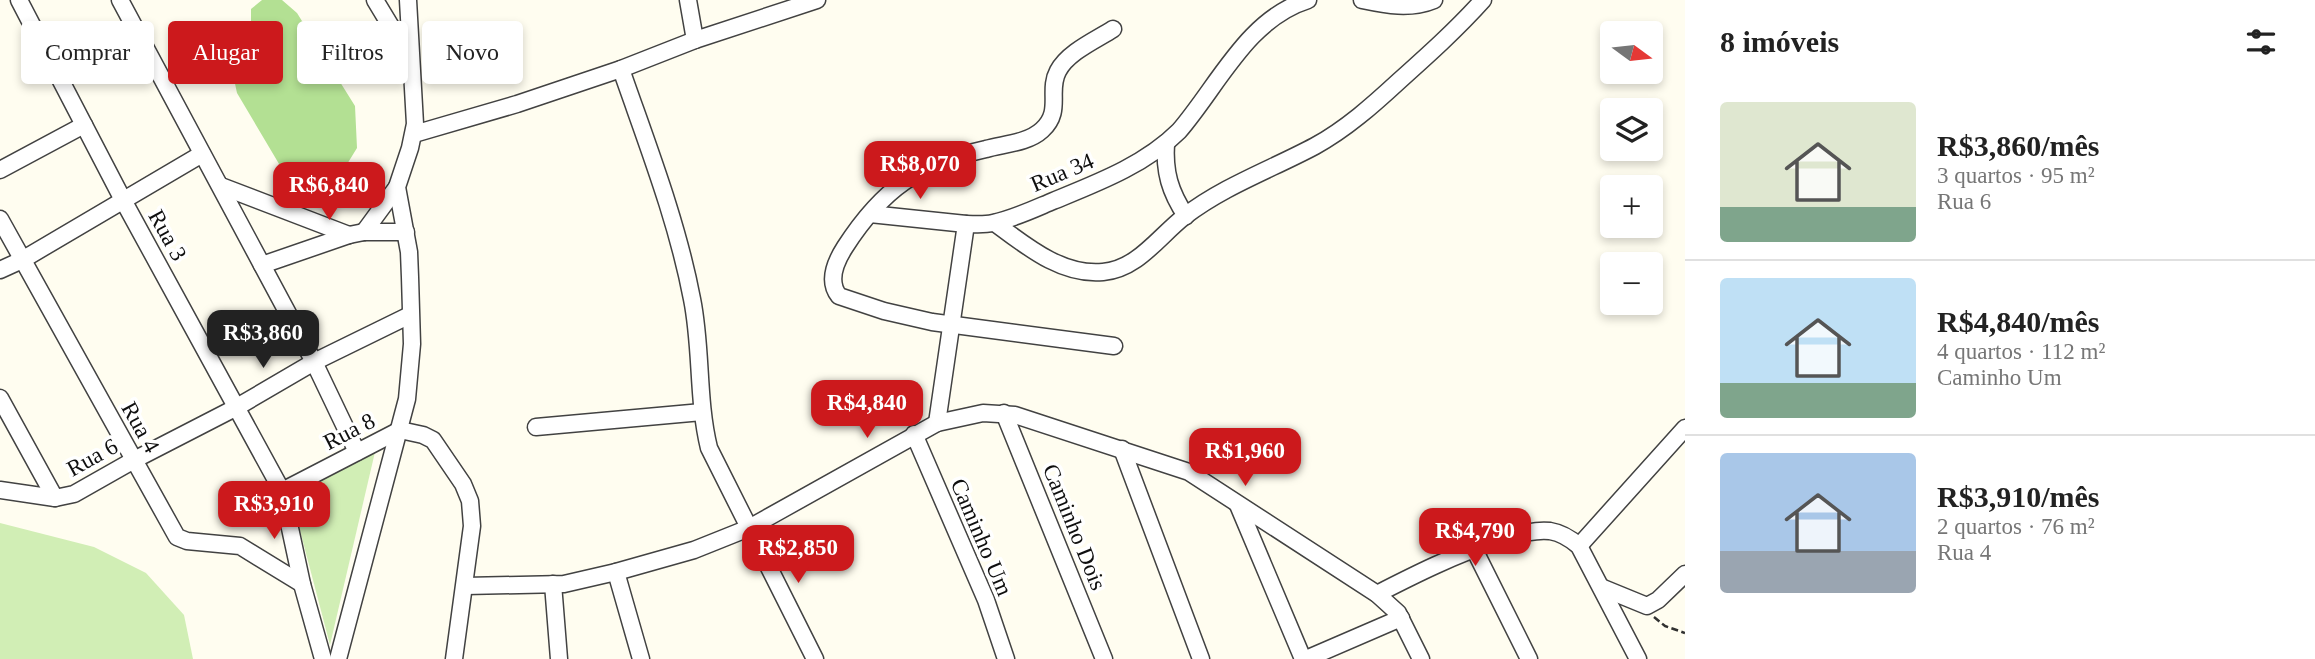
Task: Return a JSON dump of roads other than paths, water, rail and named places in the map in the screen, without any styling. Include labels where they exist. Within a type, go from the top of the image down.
[{"type":"street","name":"Rua 3","points":[[19,0],[123,200],[282,491],[302,584],[323,659]]},
{"type":"street","points":[[120,0],[314,362],[357,452]]},
{"type":"street","points":[[375,0],[411,60]]},
{"type":"street","points":[[357,233],[397,187],[414,134],[408,0]]},
{"type":"street","points":[[688,0],[695,40]]},
{"type":"street","points":[[414,134],[517,104],[621,69],[695,40],[817,0]]},
{"type":"street","name":"Rua 34","points":[[870,214],[966,224],[995,223],[1098,182],[1166,144],[1191,117],[1258,29],[1288,8],[1308,0]]},
{"type":"street","points":[[1362,0],[1381,5],[1412,6],[1434,0]]},
{"type":"street","points":[[995,223],[1035,252],[1059,264],[1074,270],[1113,271],[1142,254],[1186,215],[1342,130],[1419,64],[1462,24],[1483,0]]},
{"type":"street","points":[[1113,29],[1063,62],[1054,85],[1054,109],[1050,120],[1035,136],[969,153],[926,168],[893,189],[870,214],[840,255],[833,274],[839,296],[884,311],[952,325],[1114,346]]},
{"type":"street","points":[[621,69],[676,230],[687,275],[697,332],[705,433],[714,462],[815,659]]},
{"type":"street","points":[[0,170],[83,125]]},
{"type":"street","points":[[1166,144],[1168,182],[1175,200],[1186,215]]},
{"type":"street","points":[[0,270],[23,260],[202,154]]},
{"type":"street","points":[[221,186],[357,233]]},
{"type":"street","points":[[338,659],[407,399],[412,344],[410,277],[406,232],[397,187]]},
{"type":"street","name":"Rua 4","points":[[0,219],[177,537],[187,541],[220,542],[240,546],[302,584]]},
{"type":"street","points":[[937,423],[966,224]]},
{"type":"street","points":[[262,265],[357,233],[406,232]]},
{"type":"street","name":"Rua 6","points":[[55,498],[86,489],[314,362],[410,314]]},
{"type":"street","points":[[0,398],[55,498]]},
{"type":"street","points":[[536,427],[702,412]]},
{"type":"street","points":[[466,586],[553,584],[616,572],[694,550],[749,528],[937,423],[968,415],[1004,413],[1031,419],[1189,472],[1377,594],[1401,618],[1421,659]]},
{"type":"street","name":"Caminho Dois","points":[[1004,413],[1104,659]]},
{"type":"street","points":[[1580,546],[1685,428]]},
{"type":"street","points":[[400,430],[424,435],[433,440],[463,484],[470,500],[472,526],[466,586],[454,659]]},
{"type":"street","name":"Rua 8","points":[[282,491],[400,430]]},
{"type":"street","name":"Caminho Um","points":[[914,434],[986,600],[1006,659]]},
{"type":"street","points":[[1122,449],[1201,659]]},
{"type":"street","points":[[0,490],[55,498]]},
{"type":"street","points":[[1238,505],[1304,659],[1401,618]]},
{"type":"street","points":[[1377,594],[1434,564],[1474,549],[1537,531],[1552,531],[1564,535],[1580,546],[1639,659]]},
{"type":"street","points":[[1474,549],[1529,659]]},
{"type":"street","points":[[616,572],[641,659]]},
{"type":"street","points":[[1603,588],[1647,606],[1658,600],[1685,574]]},
{"type":"street","points":[[553,584],[559,659]]}]
